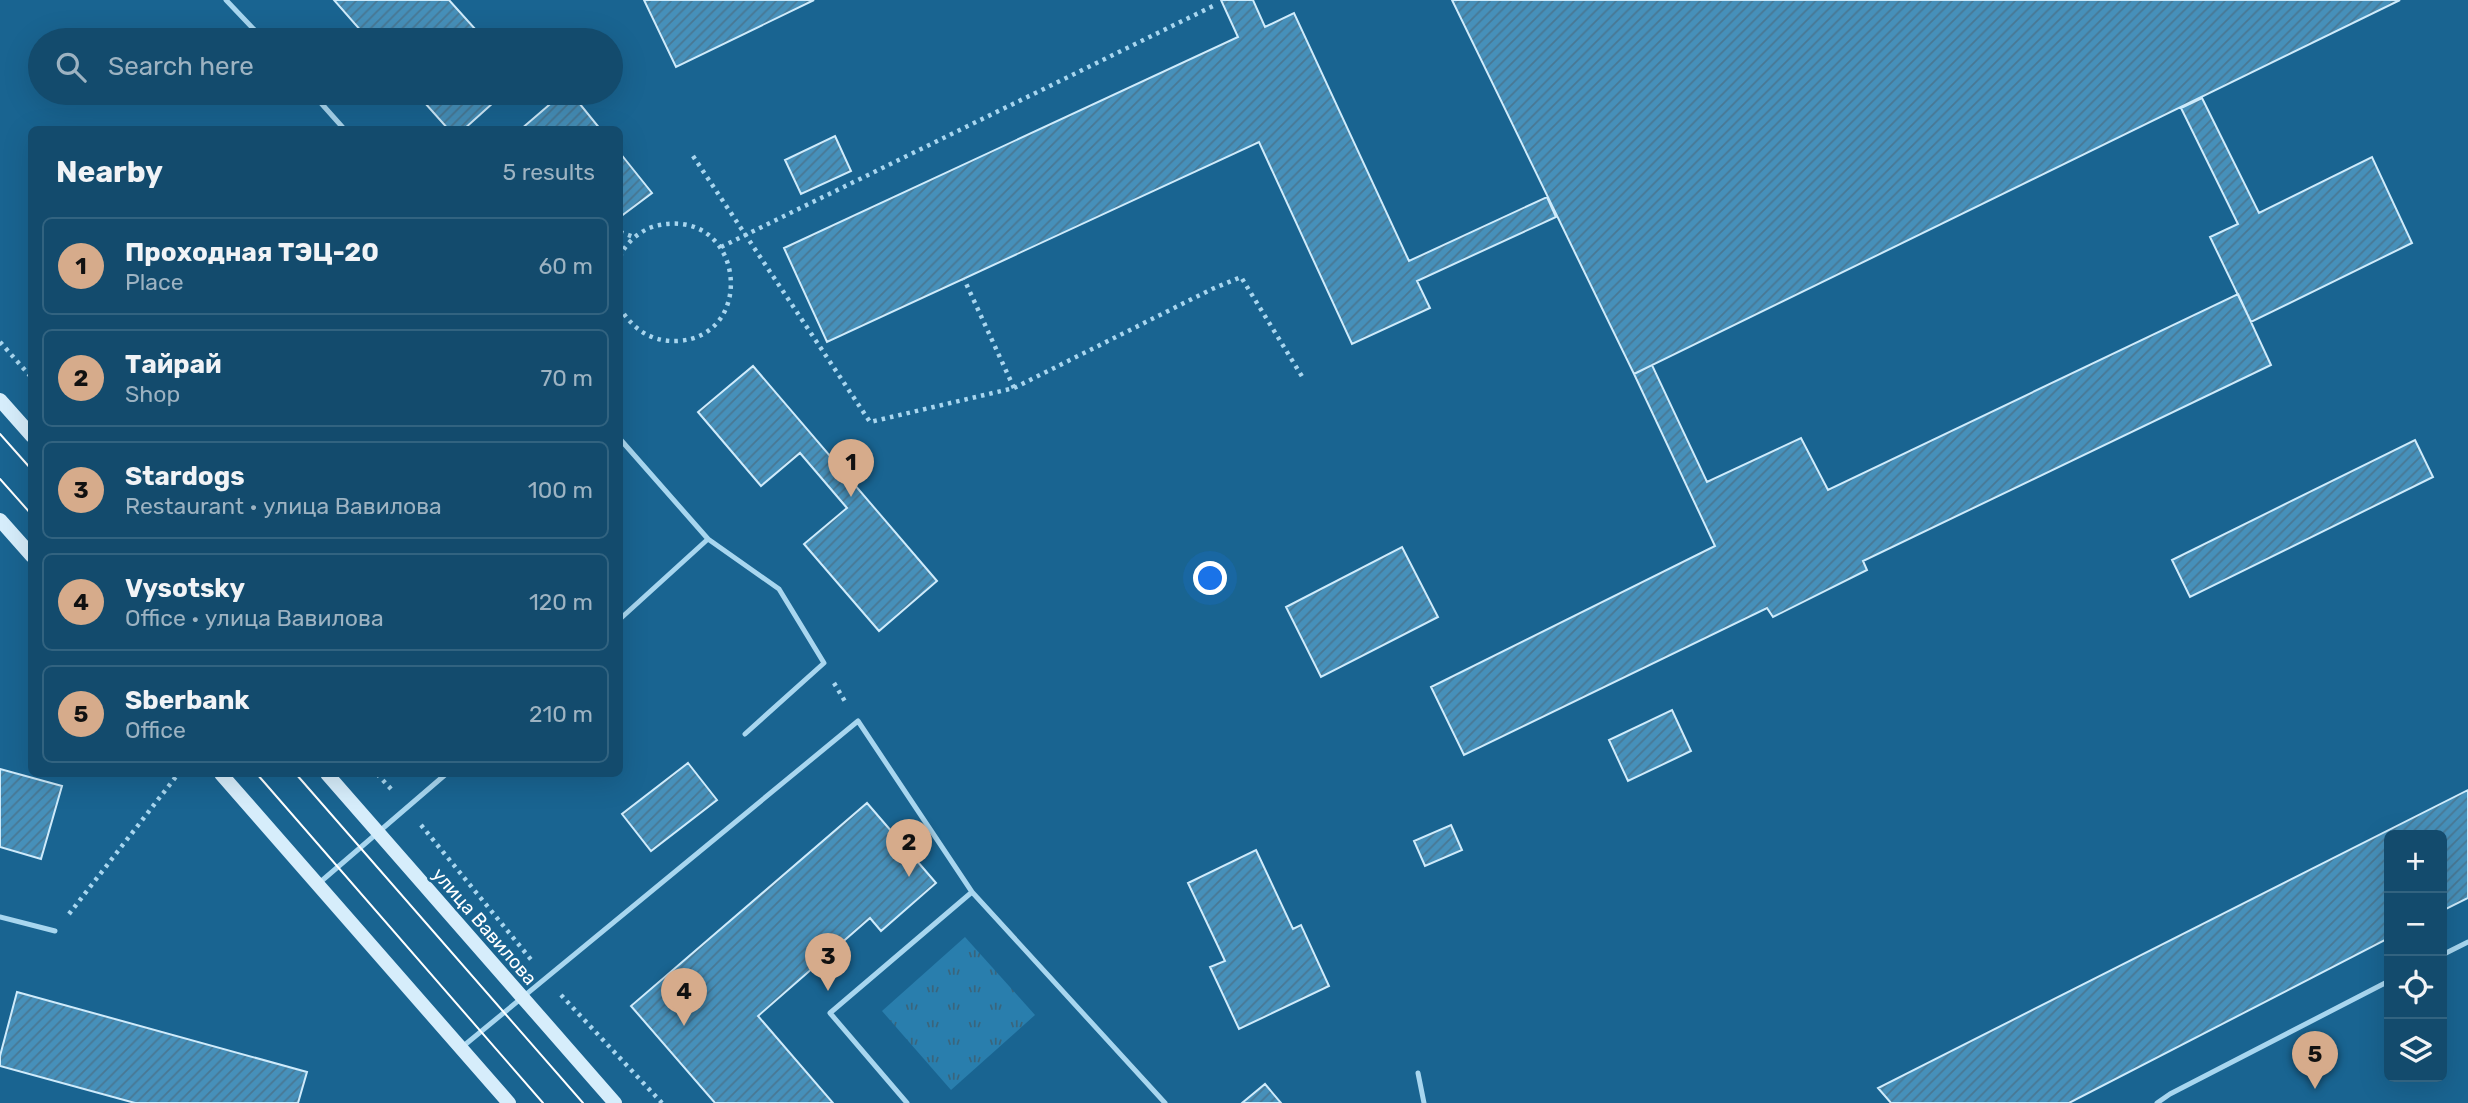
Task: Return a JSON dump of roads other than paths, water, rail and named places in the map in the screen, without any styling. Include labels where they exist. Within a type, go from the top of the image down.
[{"type":"main road","points":[[0,400],[28,432]]},
{"type":"main road","points":[[0,520],[28,552]]},
{"type":"main road","points":[[224,777],[509,1103]]},
{"type":"main road","name":"улица Вавилова","points":[[330,777],[615,1103]]},
{"type":"lane","points":[[226,0],[253,28]]},
{"type":"lane","points":[[323,105],[341,126]]},
{"type":"lane","points":[[623,442],[708,539],[779,589],[824,663],[745,734]]},
{"type":"lane","points":[[623,616],[708,539]]},
{"type":"lane","points":[[461,1048],[858,721],[972,892],[1166,1103]]},
{"type":"lane","points":[[318,884],[443,777]]},
{"type":"lane","points":[[907,1103],[830,1013],[972,892]]},
{"type":"lane","points":[[0,917],[55,931]]},
{"type":"lane","points":[[2447,952],[2468,942]]},
{"type":"lane","points":[[2157,1103],[2182,1087],[2384,984]]},
{"type":"lane","points":[[1418,1073],[1424,1103]]},
{"type":"tram line","points":[[0,434],[28,466]]},
{"type":"tram line","points":[[0,479],[28,510]]},
{"type":"tram line","points":[[260,777],[543,1103]]},
{"type":"tram line","points":[[299,777],[583,1103]]},
{"type":"place","name":"Проходная ТЭЦ-20","points":[[851,497]]},
{"type":"place","name":"Тайрай","points":[[909,877]]},
{"type":"place","name":"Stardogs","points":[[828,991]]},
{"type":"place","name":"Vysotsky","points":[[684,1026]]},
{"type":"place","name":"Sberbank","points":[[2315,1089]]}]
